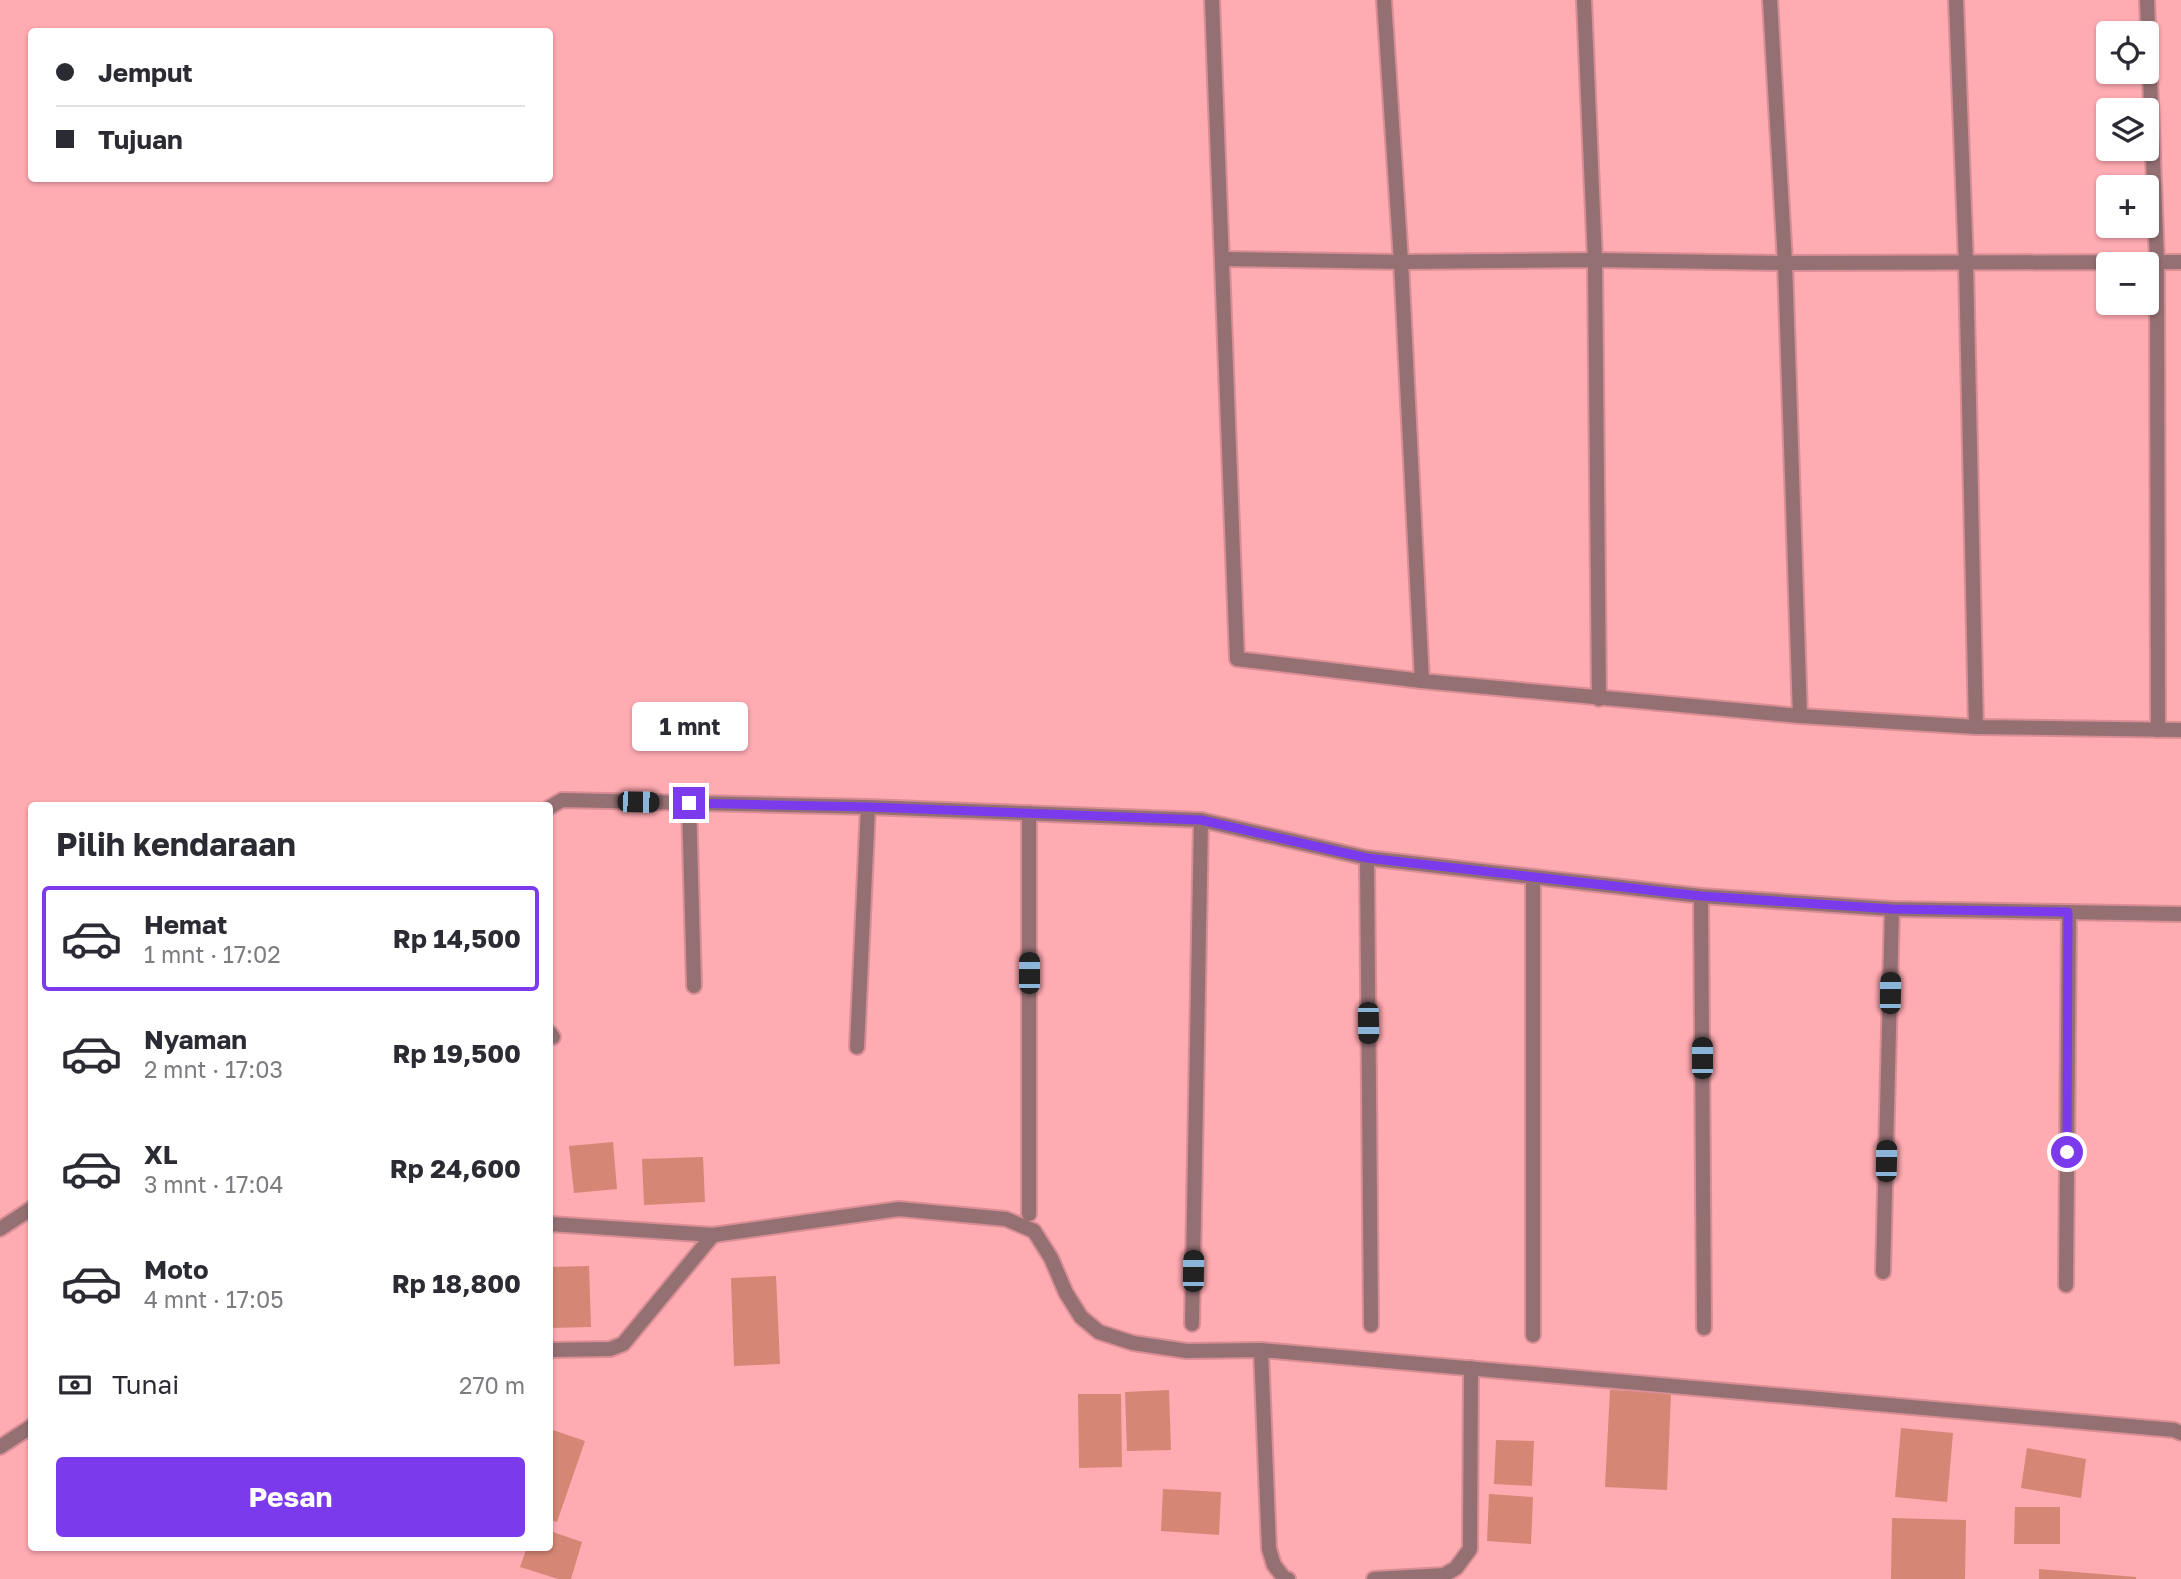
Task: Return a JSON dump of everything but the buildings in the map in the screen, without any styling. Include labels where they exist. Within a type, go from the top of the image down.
[{"type":"street","points":[[1212,0],[1224,259],[1237,659],[1599,699],[1800,716],[1976,727],[2181,730]]},
{"type":"street","points":[[1384,0],[1401,262],[1422,681]]},
{"type":"street","points":[[1584,0],[1595,260],[1599,699]]},
{"type":"street","points":[[1770,0],[1785,263],[1800,716]]},
{"type":"street","points":[[1956,0],[1966,263],[1976,727]]},
{"type":"street","points":[[2147,0],[2157,252]]},
{"type":"street","points":[[1224,259],[1401,262],[2096,262]]},
{"type":"street","points":[[2159,261],[2181,261]]},
{"type":"street","points":[[2157,315],[2158,730]]},
{"type":"street","points":[[553,805],[562,800],[868,807],[1201,820],[1367,858],[1701,896],[1892,909],[2181,914]]},
{"type":"street","points":[[689,803],[694,986]]},
{"type":"street","points":[[857,1047],[868,807]]},
{"type":"street","points":[[1029,813],[1029,1214]]},
{"type":"street","points":[[1192,1324],[1201,820]]},
{"type":"street","points":[[1367,858],[1371,1325]]},
{"type":"street","points":[[1533,877],[1533,1335]]},
{"type":"street","points":[[1701,896],[1704,1328]]},
{"type":"street","points":[[1883,1272],[1892,909]]},
{"type":"street","points":[[2066,1285],[2068,912]]},
{"type":"street","points":[[553,1224],[713,1236],[899,1209],[1006,1219],[1034,1231],[1081,1317],[1099,1332],[1133,1343],[1187,1351],[1261,1350],[1471,1368],[2174,1430],[2181,1433]]},
{"type":"street","points":[[0,1229],[28,1211]]},
{"type":"street","points":[[553,1350],[610,1349],[623,1344],[713,1236]]},
{"type":"street","points":[[1261,1350],[1269,1549],[1274,1565],[1284,1578],[1288,1579]]},
{"type":"street","points":[[1374,1579],[1444,1575],[1456,1568],[1470,1549],[1471,1368]]},
{"type":"street","points":[[0,1447],[28,1429]]},
{"type":"route","points":[[689,803],[1201,820],[1367,858],[1701,896],[1892,909],[2068,912],[2067,1152]]}]
